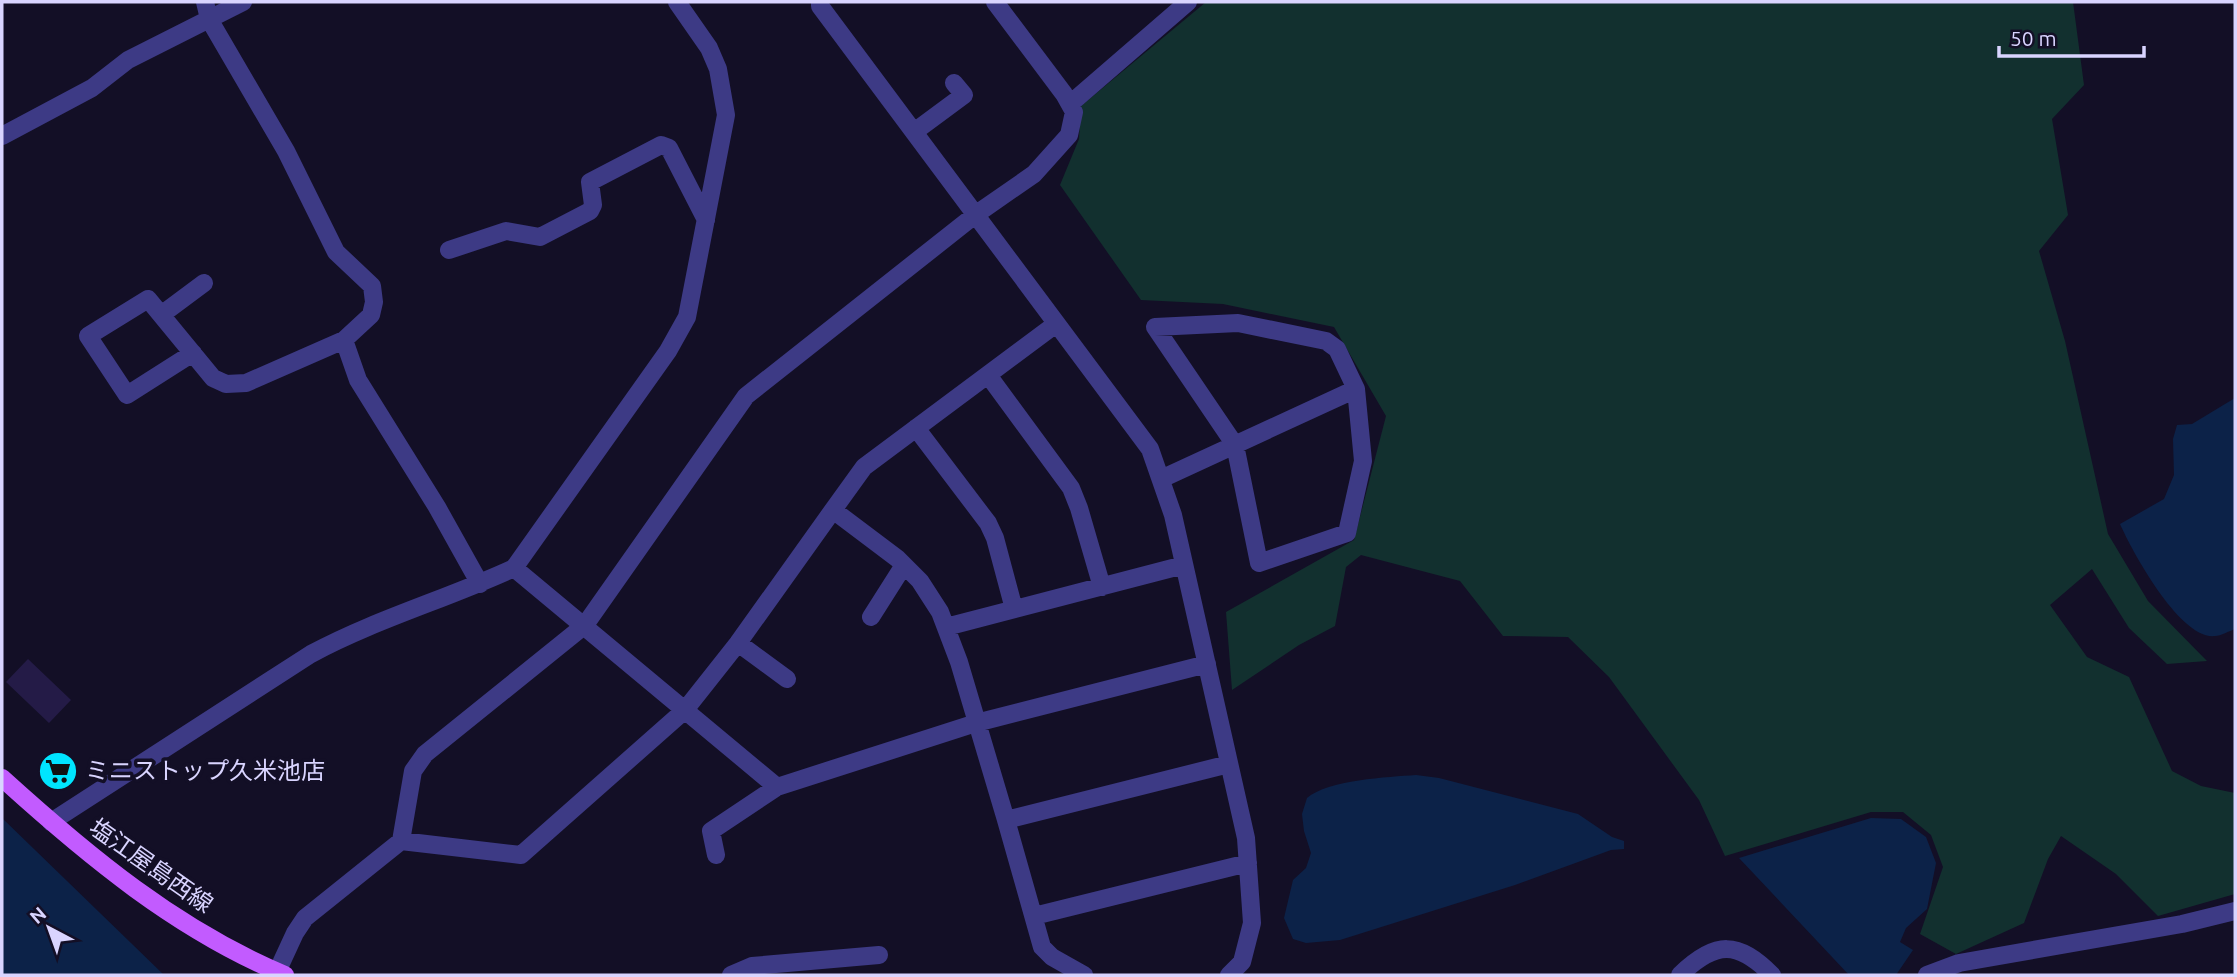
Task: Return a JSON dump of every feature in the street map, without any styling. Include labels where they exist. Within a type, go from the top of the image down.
[{"type":"main road","name":"塩江屋島西線","points":[[2,778],[82,849],[164,911],[281,974]]},
{"type":"street","points":[[2,136],[92,88],[128,60],[207,10],[243,2]]},
{"type":"street","points":[[51,822],[311,653],[350,632],[480,584],[514,568],[668,351],[687,317],[726,115],[718,69],[709,48],[677,2]]},
{"type":"street","points":[[820,2],[820,6],[1150,449],[1173,515],[1246,838],[1252,923],[1242,962],[1229,975]]},
{"type":"street","points":[[281,974],[295,933],[305,918],[401,841],[413,771],[425,754],[585,625],[746,396],[975,215],[1034,174],[1069,135],[1074,111],[995,2]]},
{"type":"street","points":[[1070,104],[1188,2]]},
{"type":"street","points":[[193,353],[127,395],[88,336],[148,299],[193,353],[213,378],[226,384],[246,383],[344,340],[372,315],[374,302],[372,286],[336,252],[286,151],[207,10]]},
{"type":"street","points":[[914,132],[964,95],[954,83]]},
{"type":"street","points":[[449,250],[506,231],[526,237],[541,237],[590,211],[593,205],[590,182],[661,145],[668,148],[706,220]]},
{"type":"street","points":[[161,315],[204,283]]},
{"type":"street","points":[[1238,323],[1326,341],[1337,349],[1356,389],[1363,461],[1346,533],[1259,563],[1235,445],[1155,327],[1238,323]]},
{"type":"street","points":[[401,841],[521,855],[685,710],[738,643],[864,467],[1056,324]]},
{"type":"street","points":[[344,340],[358,380],[437,507],[480,584]]},
{"type":"street","points":[[988,375],[1070,488],[1079,508],[1102,587]]},
{"type":"street","points":[[1161,479],[1356,389]]},
{"type":"street","points":[[916,428],[988,523],[995,538],[1014,609]]},
{"type":"street","points":[[834,510],[904,565],[920,582],[940,612],[959,662],[1042,947],[1052,957],[1084,975]]},
{"type":"street","points":[[872,617],[904,565]]},
{"type":"street","points":[[946,627],[1184,565]]},
{"type":"street","points":[[514,568],[777,787]]},
{"type":"street","points":[[738,643],[787,680]]},
{"type":"street","points":[[716,855],[711,831],[777,787],[976,723],[1207,664]]},
{"type":"street","points":[[1006,820],[1229,764]]},
{"type":"street","points":[[1034,916],[1248,863]]},
{"type":"street","points":[[1927,975],[1959,963],[2182,924],[2235,911]]},
{"type":"street","points":[[1680,975],[1689,966],[1713,953],[1730,948],[1743,951],[1760,962],[1772,975]]},
{"type":"street","points":[[731,975],[752,966],[879,955]]},
{"type":"green space","points":[[1206,2],[2073,2],[2084,85],[2052,119],[2068,215],[2039,251],[2065,341],[2108,534],[2148,601],[2207,661],[2167,664],[2129,628],[2092,569],[2050,605],[2087,657],[2129,677],[2172,771],[2201,786],[2235,793],[2235,894],[2158,916],[2116,874],[2061,836],[2048,859],[2024,923],[1956,954],[1920,934],[1943,867],[1931,835],[1903,812],[1871,812],[1725,856],[1699,800],[1609,677],[1568,637],[1503,636],[1460,581],[1361,555],[1346,567],[1335,626],[1299,645],[1232,690],[1226,612],[1354,540],[1386,416],[1334,327],[1223,304],[1141,300],[1060,185],[1079,139],[1081,106]]},
{"type":"water","points":[[2235,398],[2235,629],[2215,636],[2201,633],[2187,624],[2173,609],[2146,572],[2120,524],[2164,499],[2174,475],[2173,439],[2177,425],[2192,424]]},
{"type":"water","points":[[1416,775],[1439,778],[1578,814],[1612,837],[1624,841],[1624,849],[1611,850],[1515,885],[1340,940],[1306,943],[1293,939],[1284,918],[1293,880],[1306,868],[1311,853],[1302,814],[1307,798],[1343,783]]},
{"type":"water","points":[[2,818],[164,975],[2,975]]},
{"type":"water","points":[[1871,818],[1901,819],[1926,837],[1936,863],[1927,909],[1906,928],[1900,942],[1913,950],[1896,975],[1849,975],[1739,858]]},
{"type":"building","points":[[28,659],[71,700],[49,723],[6,682]]},
{"type":"place","name":"ミニストップ久米池店","points":[[58,771]]}]
